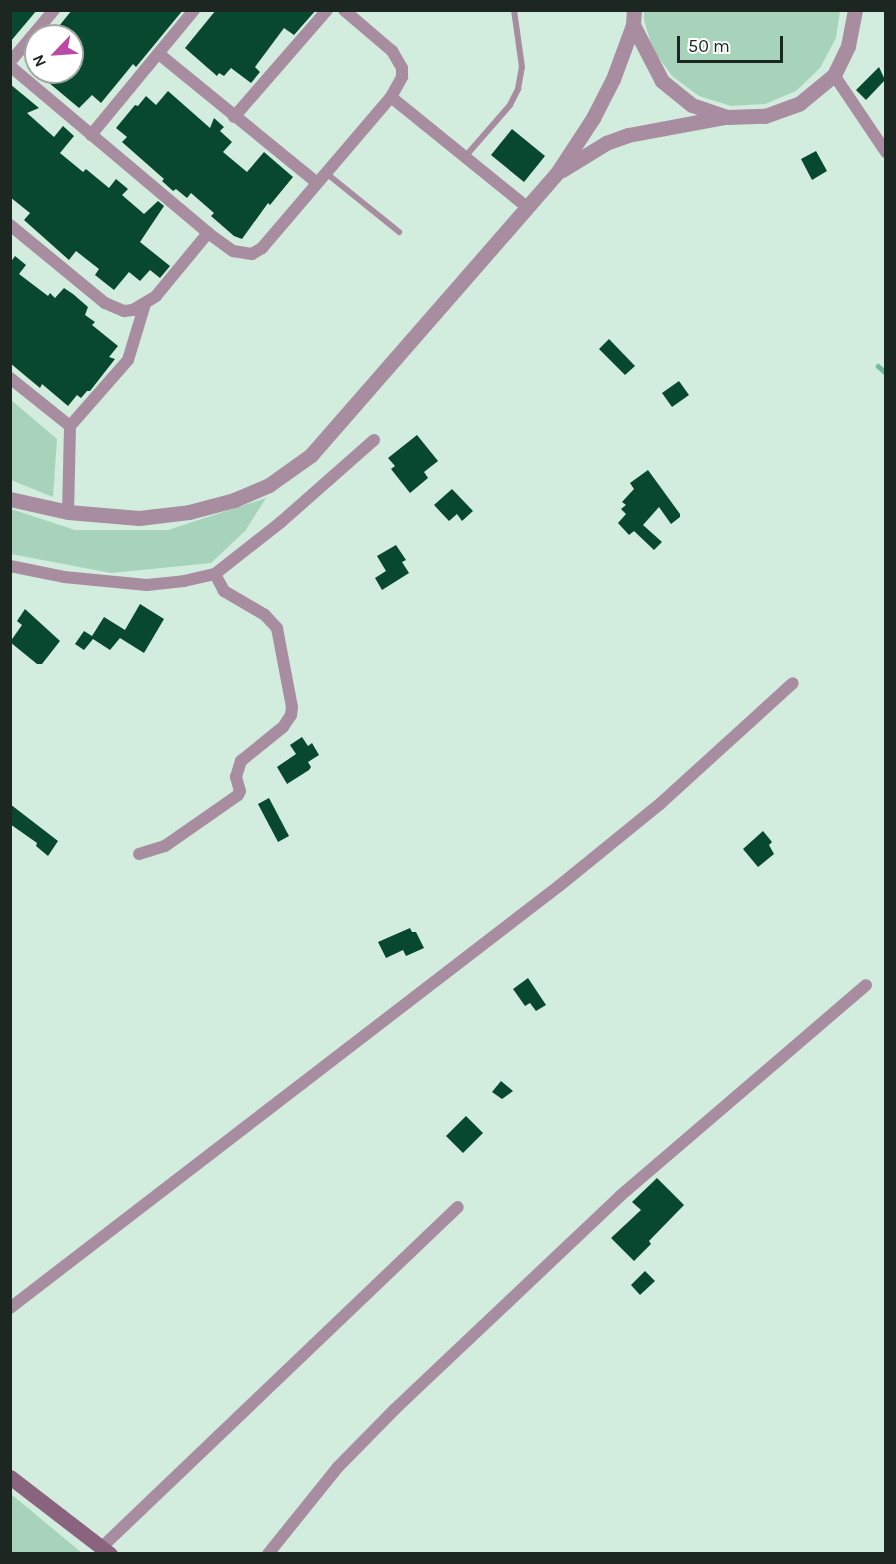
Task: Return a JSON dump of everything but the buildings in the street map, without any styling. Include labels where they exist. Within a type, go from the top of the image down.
[{"type":"main road","points":[[10,1477],[106,1550]]},
{"type":"street","points":[[54,10],[10,64],[208,233],[233,251],[252,255],[262,248],[391,97],[402,77],[399,60],[392,51],[344,10]]},
{"type":"street","points":[[91,135],[194,10]]},
{"type":"street","points":[[234,117],[327,10]]},
{"type":"street","points":[[557,173],[606,143],[628,135],[727,117],[765,117],[800,103],[834,75],[848,46],[855,10]]},
{"type":"street","points":[[634,18],[662,81],[692,105],[727,117]]},
{"type":"street","points":[[10,499],[68,513],[139,518],[189,512],[234,500],[269,484],[311,455],[557,173],[594,118],[613,79],[634,18]]},
{"type":"street","points":[[159,54],[317,183]]},
{"type":"street","points":[[834,75],[885,152]]},
{"type":"street","points":[[391,97],[527,207]]},
{"type":"street","points":[[10,225],[105,303],[124,310],[145,304],[156,296],[208,233]]},
{"type":"street","points":[[68,513],[70,426],[128,360],[145,304]]},
{"type":"street","points":[[10,378],[70,426]]},
{"type":"street","points":[[10,566],[64,577],[147,585],[184,581],[215,574],[281,522],[374,440]]},
{"type":"street","points":[[139,854],[165,846],[238,795],[240,791],[236,777],[241,761],[283,727],[291,715],[292,707],[277,628],[265,615],[224,591],[215,574]]},
{"type":"street","points":[[10,1308],[560,886],[661,803],[793,683]]},
{"type":"street","points":[[268,1554],[338,1467],[396,1409],[620,1196],[866,985]]},
{"type":"street","points":[[106,1550],[458,1207]]},
{"type":"lane","points":[[464,158],[510,105],[518,89],[522,67],[514,10]]},
{"type":"lane","points":[[326,173],[399,232]]},
{"type":"green space","points":[[644,10],[840,11],[836,38],[820,68],[796,91],[765,104],[731,106],[699,96],[672,76],[653,50],[644,20]]},
{"type":"green space","points":[[11,400],[57,439],[53,497],[11,480]]},
{"type":"green space","points":[[266,498],[245,531],[211,563],[111,573],[11,554],[11,509],[75,530],[168,530]]},
{"type":"green space","points":[[11,1494],[82,1553],[11,1553]]},
{"type":"waterway","points":[[878,366],[886,373]]}]
